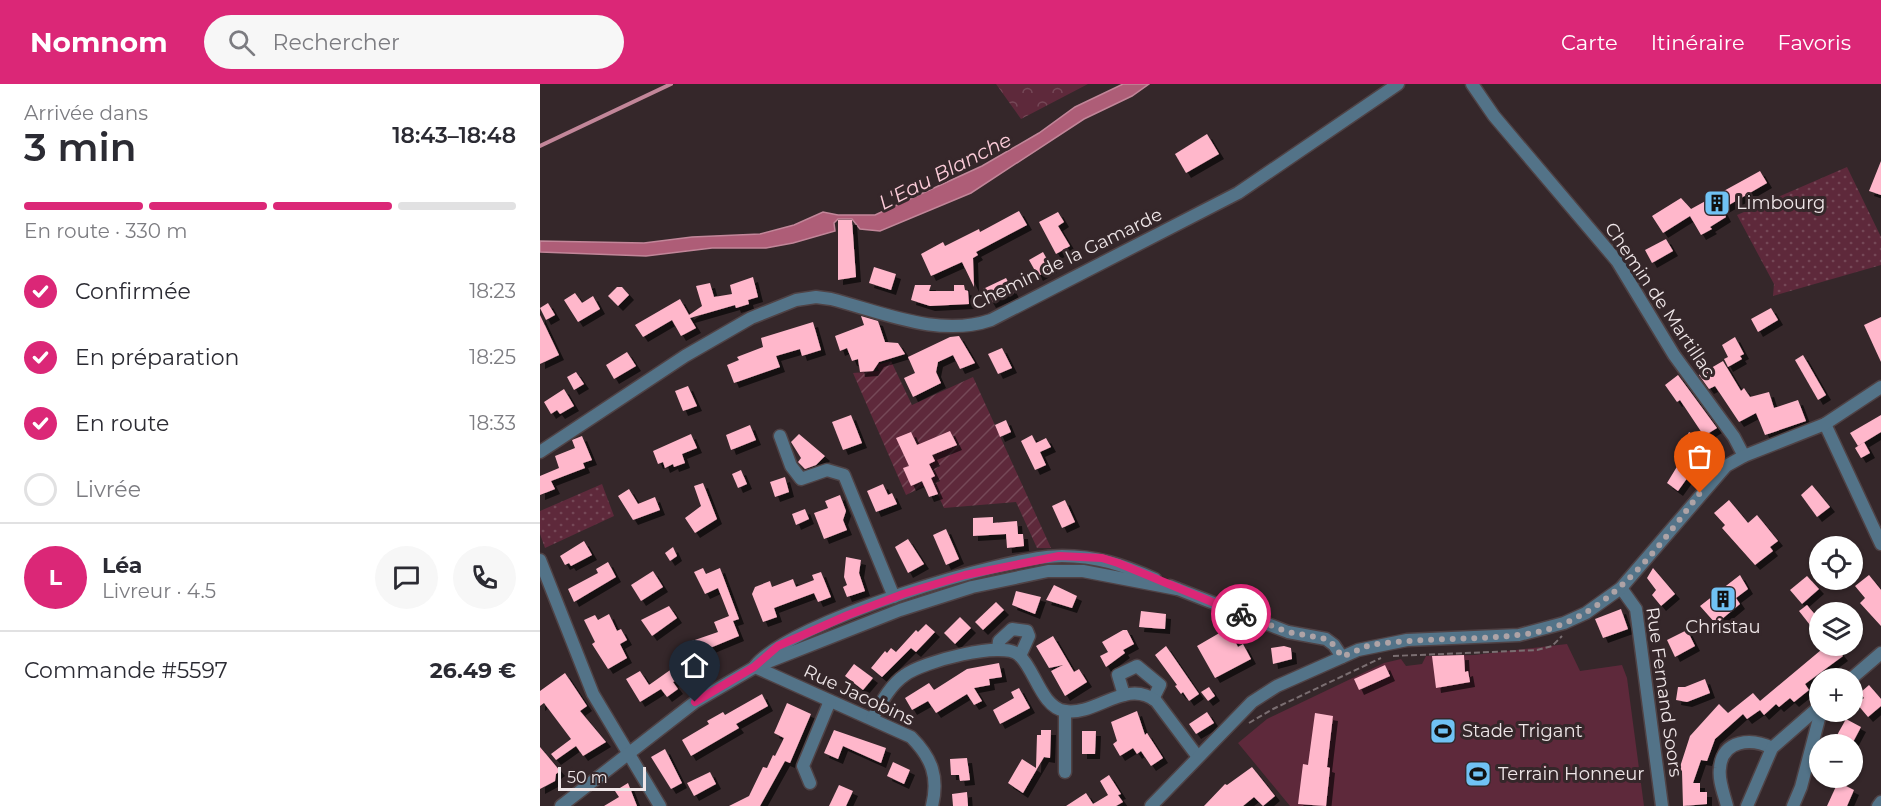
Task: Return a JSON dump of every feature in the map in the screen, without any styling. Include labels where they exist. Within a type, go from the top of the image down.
[{"type":"street","name":"Chemin de la Gamarde","points":[[540,453],[685,356],[752,318],[805,298],[831,299],[934,327],[969,326],[991,320],[1238,193],[1398,84]]},
{"type":"street","name":"Chemin de Martillac","points":[[1472,84],[1498,121],[1617,261],[1674,355],[1734,437],[1744,456]]},
{"type":"street","points":[[1151,806],[1252,702],[1277,686],[1342,657],[1378,644],[1519,635],[1564,623],[1586,613],[1621,588],[1710,481],[1726,466],[1744,456],[1824,424],[1881,387]]},
{"type":"street","points":[[1824,424],[1881,544]]},
{"type":"street","points":[[780,435],[791,466],[801,478],[827,470],[844,475],[894,597]]},
{"type":"street","points":[[754,667],[778,646],[894,597],[965,575],[1059,556],[1102,558],[1118,563],[1177,589],[1288,632],[1326,639],[1334,645],[1342,657]]},
{"type":"street","points":[[540,560],[593,694],[660,806]]},
{"type":"street","points":[[561,806],[695,702],[754,667],[900,610],[1016,576],[1069,569],[1177,589]]},
{"type":"street","name":"Rue Fernand Soors","points":[[1621,588],[1636,609],[1662,806]]},
{"type":"street","points":[[998,649],[999,641],[1012,629],[1027,631],[1029,636],[1020,656]]},
{"type":"street","points":[[872,719],[893,686],[914,669],[926,664],[998,649],[1020,656],[1051,703],[1065,711],[1076,711],[1124,695],[1140,693],[1153,699],[1198,757]]},
{"type":"street","points":[[1863,669],[1881,653]]},
{"type":"street","points":[[1124,695],[1118,675],[1137,666],[1160,685],[1153,699]]},
{"type":"street","name":"Rue Jacobins","points":[[754,667],[911,737],[924,750],[934,768],[936,791],[932,806]]},
{"type":"street","points":[[810,783],[803,766],[830,701]]},
{"type":"street","points":[[1065,711],[1065,772]]},
{"type":"street","points":[[1746,806],[1772,748],[1809,716]]},
{"type":"street","points":[[1793,806],[1801,786],[1818,722]]},
{"type":"street","points":[[1727,806],[1719,775],[1720,764],[1726,752],[1743,741],[1755,741],[1772,748]]},
{"type":"street","points":[[1878,806],[1881,802]]},
{"type":"path","points":[[1244,726],[1273,709],[1384,657],[1537,650],[1552,646],[1561,638],[1565,629],[1564,623]]},
{"type":"green space","points":[[996,84],[1088,84],[1021,119]]},
{"type":"green space","points":[[1847,167],[1881,237],[1881,265],[1773,296],[1774,284],[1737,215]]},
{"type":"green space","points":[[891,361],[912,405],[973,377],[1051,548],[1037,548],[1016,502],[944,508],[932,482],[906,495],[853,373],[879,371],[877,365]]},
{"type":"green space","points":[[602,484],[614,516],[545,548],[540,534],[540,511]]},
{"type":"green space","name":"Stade Trigant","points":[[1567,644],[1580,671],[1622,665],[1627,678],[1644,806],[1290,806],[1238,743],[1267,719],[1384,663],[1401,659],[1406,666],[1422,664],[1426,656],[1474,655]]},
{"type":"shaded area","points":[[1123,84],[1149,84],[1132,96],[1084,119],[971,193],[880,231],[860,229],[852,219],[838,219],[834,223],[835,231],[766,248],[712,248],[646,256],[540,252],[540,241],[644,243],[692,237],[760,234],[794,225],[823,212],[838,215],[875,215],[982,166],[1039,133],[1075,107]]},
{"type":"building","points":[[1207,134],[1219,154],[1186,173],[1175,154]]},
{"type":"building","points":[[1881,161],[1881,195],[1869,191]]},
{"type":"building","name":"Limbourg","points":[[1760,171],[1767,183],[1722,209],[1726,217],[1701,235],[1690,216],[1663,233],[1652,216],[1681,198],[1691,209]]},
{"type":"building","points":[[1019,211],[1027,225],[976,252],[978,255],[973,258],[974,287],[962,262],[931,276],[921,254],[943,242],[945,246],[979,229],[980,232]]},
{"type":"building","points":[[1058,212],[1064,222],[1058,226],[1070,246],[1056,254],[1039,222]]},
{"type":"building","points":[[838,220],[852,220],[856,277],[838,280]]},
{"type":"building","points":[[1666,239],[1673,251],[1652,263],[1645,250]]},
{"type":"building","points":[[1043,252],[1052,268],[1038,276],[1029,260]]},
{"type":"building","points":[[874,267],[896,274],[891,290],[869,283]]},
{"type":"building","points":[[753,277],[758,297],[748,300],[749,304],[736,308],[735,305],[690,318],[696,328],[681,336],[672,320],[643,337],[635,325],[680,299],[689,315],[702,306],[696,286],[710,283],[714,297],[732,294],[730,285]]},
{"type":"building","points":[[1006,278],[1014,293],[991,303],[983,289]]},
{"type":"building","points":[[915,285],[931,285],[929,291],[954,291],[954,285],[964,285],[965,290],[968,291],[969,304],[930,306],[911,300]]},
{"type":"building","points":[[617,287],[622,287],[629,295],[618,306],[608,296]]},
{"type":"building","points":[[575,293],[582,303],[593,296],[600,309],[578,322],[564,300]]},
{"type":"building","points":[[548,303],[555,315],[546,320],[540,308]]},
{"type":"building","points":[[1771,308],[1778,320],[1758,332],[1751,319]]},
{"type":"building","points":[[540,315],[559,355],[540,364]]},
{"type":"building","points":[[861,316],[878,321],[885,342],[898,343],[905,354],[879,362],[873,371],[860,372],[858,359],[852,361],[847,348],[840,351],[835,336],[864,325]]},
{"type":"building","points":[[1881,317],[1881,362],[1864,325]]},
{"type":"building","points":[[813,322],[821,350],[802,356],[800,349],[776,356],[780,367],[734,383],[727,365],[739,360],[737,357],[763,347],[761,338]]},
{"type":"building","points":[[959,336],[975,363],[960,369],[953,355],[938,362],[936,372],[941,383],[913,397],[904,378],[915,373],[908,357],[950,337]]},
{"type":"building","points":[[1735,337],[1744,354],[1740,356],[1742,359],[1728,367],[1724,359],[1728,357],[1722,345]]},
{"type":"building","points":[[1002,348],[1012,368],[998,374],[988,354]]},
{"type":"building","points":[[627,352],[636,366],[614,379],[606,365]]},
{"type":"building","points":[[1803,355],[1826,395],[1818,400],[1795,360]]},
{"type":"building","points":[[1723,361],[1741,391],[1744,388],[1750,397],[1769,392],[1774,408],[1798,400],[1806,421],[1765,435],[1756,413],[1739,422],[1715,386],[1709,389],[1699,375]]},
{"type":"building","points":[[576,372],[584,384],[574,390],[567,377]]},
{"type":"building","points":[[1678,375],[1717,428],[1704,436],[1680,400],[1677,402],[1665,385]]},
{"type":"building","points":[[688,386],[697,406],[683,411],[675,391]]},
{"type":"building","points":[[564,389],[574,406],[560,414],[557,410],[551,414],[544,402]]},
{"type":"building","points":[[851,415],[862,443],[843,450],[832,422]]},
{"type":"building","points":[[1881,415],[1881,432],[1858,446],[1850,433]]},
{"type":"building","points":[[1006,420],[1011,432],[1000,437],[995,425]]},
{"type":"building","points":[[750,425],[756,440],[731,450],[726,435]]},
{"type":"building","points":[[950,431],[957,445],[932,455],[935,461],[929,464],[935,476],[931,478],[938,494],[929,497],[922,481],[911,486],[903,468],[909,466],[896,438],[911,432],[917,445]]},
{"type":"building","points":[[1689,432],[1713,447],[1699,473],[1693,470],[1678,491],[1667,483],[1681,460],[1677,458]]},
{"type":"building","points":[[691,434],[697,448],[682,454],[685,463],[674,467],[673,464],[665,468],[663,462],[658,464],[653,451]]},
{"type":"building","points":[[799,434],[825,456],[816,465],[805,469],[798,462],[801,458],[791,442]]},
{"type":"building","points":[[1032,435],[1036,443],[1046,438],[1051,447],[1040,452],[1046,465],[1035,470],[1021,441]]},
{"type":"building","points":[[582,436],[592,460],[583,463],[585,468],[551,481],[555,489],[540,495],[540,476],[559,468],[555,456],[575,448],[572,440]]},
{"type":"building","points":[[1864,442],[1870,453],[1861,458],[1855,448]]},
{"type":"building","points":[[741,470],[747,484],[738,488],[732,474]]},
{"type":"building","points":[[785,477],[789,492],[775,497],[770,482]]},
{"type":"building","points":[[703,483],[717,519],[695,533],[685,518],[701,506],[694,486]]},
{"type":"building","points":[[883,484],[888,495],[892,493],[897,504],[876,512],[867,491]]},
{"type":"building","points":[[1812,485],[1830,507],[1817,517],[1801,495]]},
{"type":"building","points":[[629,489],[638,504],[655,497],[660,510],[633,520],[618,496]]},
{"type":"building","points":[[840,495],[846,511],[843,520],[847,530],[824,539],[814,513],[828,508],[825,501]]},
{"type":"building","points":[[1065,500],[1075,522],[1062,528],[1052,506]]},
{"type":"building","points":[[1729,500],[1748,523],[1757,515],[1778,541],[1770,547],[1773,551],[1755,565],[1722,528],[1725,525],[1714,513]]},
{"type":"building","points":[[805,509],[809,519],[796,525],[792,514]]},
{"type":"building","points":[[993,517],[993,523],[1017,521],[1018,534],[1023,534],[1024,546],[1007,548],[1006,534],[973,536],[973,518]]},
{"type":"building","points":[[946,529],[959,559],[946,565],[933,535]]},
{"type":"building","points":[[908,539],[924,564],[908,573],[895,547]]},
{"type":"building","points":[[584,541],[592,555],[571,566],[569,563],[565,565],[560,556]]},
{"type":"building","points":[[673,547],[677,556],[670,561],[665,553]]},
{"type":"building","points":[[846,557],[861,560],[859,573],[865,591],[847,597],[843,587],[847,585],[844,577]]},
{"type":"building","points":[[608,562],[616,577],[574,602],[568,589],[598,573],[596,569]]},
{"type":"building","points":[[703,568],[706,574],[720,568],[739,619],[733,621],[739,636],[710,648],[713,657],[689,667],[691,672],[673,682],[678,689],[667,697],[661,689],[640,702],[626,679],[640,671],[649,685],[673,668],[672,666],[694,656],[689,642],[718,632],[714,622],[729,616],[718,588],[705,594],[694,572]]},
{"type":"building","points":[[1653,568],[1675,594],[1661,606],[1652,595],[1656,590],[1647,578]]},
{"type":"building","points":[[653,571],[663,587],[641,601],[631,585]]},
{"type":"building","points":[[821,572],[831,597],[818,602],[814,593],[774,608],[777,617],[763,622],[752,594],[755,587],[770,581],[772,587],[793,579],[796,587],[814,580],[812,575]]},
{"type":"building","name":"Christau","points":[[1740,575],[1748,589],[1736,598],[1740,604],[1716,624],[1700,606]]},
{"type":"building","points":[[1869,575],[1881,590],[1881,626],[1861,602],[1865,598],[1858,590],[1863,590],[1863,580]]},
{"type":"building","points":[[1807,576],[1809,590],[1818,590],[1802,604],[1790,590]]},
{"type":"building","points":[[1054,585],[1077,596],[1072,608],[1046,600]]},
{"type":"building","points":[[1016,591],[1041,597],[1035,614],[1012,605]]},
{"type":"building","points":[[996,602],[1004,610],[983,630],[975,622]]},
{"type":"building","points":[[1807,605],[1809,607],[1809,624],[1799,611]]},
{"type":"building","points":[[669,606],[677,618],[652,636],[641,620]]},
{"type":"building","points":[[1621,609],[1628,629],[1603,638],[1595,619]]},
{"type":"building","points":[[1141,611],[1166,614],[1165,629],[1139,627]]},
{"type":"building","points":[[609,614],[617,631],[621,629],[627,640],[620,644],[627,658],[608,669],[592,644],[595,642],[584,620],[595,615],[598,620]]},
{"type":"building","points":[[960,617],[971,628],[955,644],[944,633]]},
{"type":"building","points":[[926,624],[935,632],[916,652],[911,648],[882,677],[871,668],[885,651],[887,653],[891,648],[896,652],[916,630],[918,632]]},
{"type":"building","points":[[1228,628],[1238,647],[1243,644],[1251,659],[1215,678],[1197,646]]},
{"type":"building","points":[[1127,630],[1134,644],[1123,650],[1125,653],[1106,667],[1100,656],[1108,652],[1102,642]]},
{"type":"building","points":[[1687,630],[1695,646],[1675,657],[1667,640]]},
{"type":"building","points":[[1053,636],[1074,672],[1079,669],[1087,682],[1065,696],[1051,671],[1063,665],[1049,668],[1036,646]]},
{"type":"building","points":[[1166,646],[1199,694],[1189,701],[1175,686],[1177,685],[1155,655]]},
{"type":"building","points":[[1284,646],[1291,648],[1292,659],[1273,664],[1271,648]]},
{"type":"building","points":[[1464,655],[1465,672],[1468,671],[1470,682],[1436,688],[1432,656]]},
{"type":"building","points":[[1814,656],[1843,656],[1827,668],[1809,668],[1809,681],[1805,684],[1809,690],[1794,702],[1790,698],[1779,707],[1776,704],[1764,715],[1760,710],[1747,719],[1743,714],[1715,739],[1707,761],[1701,760],[1693,783],[1700,783],[1700,792],[1707,792],[1707,804],[1683,806],[1682,771],[1679,770],[1690,736],[1719,704],[1728,713],[1753,693],[1760,701]]},
{"type":"building","points":[[999,663],[1002,677],[989,679],[990,685],[974,688],[982,701],[974,705],[967,694],[936,713],[928,701],[912,710],[905,698],[929,683],[934,690],[967,669]]},
{"type":"building","points":[[854,664],[873,678],[863,690],[845,676]]},
{"type":"building","points":[[1385,665],[1390,676],[1359,690],[1354,679]]},
{"type":"building","points":[[565,673],[587,706],[580,711],[606,742],[583,756],[576,746],[556,760],[551,754],[571,739],[544,703],[540,706],[540,691]]},
{"type":"building","points":[[1705,679],[1710,693],[1687,702],[1676,700],[1678,687],[1685,687]]},
{"type":"building","points":[[1869,685],[1881,699],[1881,706],[1868,717],[1863,711],[1863,690]]},
{"type":"building","points":[[1209,687],[1215,696],[1208,701],[1201,692]]},
{"type":"building","points":[[1019,688],[1030,708],[1000,724],[993,710],[1014,698],[1011,692]]},
{"type":"building","points":[[762,694],[768,706],[736,724],[739,728],[691,756],[682,740],[709,724],[707,721],[723,712],[725,715]]},
{"type":"building","points":[[787,703],[811,714],[790,763],[785,761],[760,806],[729,806],[749,796],[763,767],[767,768],[773,755],[775,756],[784,738],[774,733]]},
{"type":"building","points":[[1137,711],[1145,735],[1147,733],[1163,758],[1151,766],[1141,751],[1137,754],[1133,748],[1120,756],[1113,744],[1117,741],[1111,722]]},
{"type":"building","points":[[1207,712],[1214,723],[1196,734],[1189,724]]},
{"type":"building","points":[[1315,713],[1333,716],[1327,767],[1330,768],[1326,806],[1298,804],[1303,764],[1308,765]]},
{"type":"building","points":[[1844,722],[1852,722],[1861,727],[1857,734],[1838,734]]},
{"type":"building","points":[[834,730],[886,748],[881,763],[843,746],[838,759],[824,753]]},
{"type":"building","points":[[1041,730],[1051,730],[1050,758],[1044,757],[1023,793],[1008,783],[1022,759],[1036,768],[1037,735],[1041,735]]},
{"type":"building","points":[[1082,731],[1096,731],[1095,754],[1082,754]]},
{"type":"building","points":[[540,747],[560,771],[556,774],[555,781],[540,789]]},
{"type":"building","points":[[665,749],[682,783],[671,789],[651,757]]},
{"type":"building","points":[[967,758],[970,780],[960,781],[959,775],[951,775],[950,759]]},
{"type":"building","points":[[893,762],[910,770],[904,784],[887,776]]},
{"type":"building","points":[[1252,767],[1275,796],[1263,806],[1254,797],[1243,806],[1204,806],[1225,784],[1227,785]]},
{"type":"building","points":[[710,772],[716,784],[694,796],[687,783]]},
{"type":"building","points":[[1109,775],[1121,794],[1118,795],[1123,802],[1116,806],[1066,806],[1086,793],[1093,804],[1108,795],[1100,781]]},
{"type":"building","points":[[628,783],[637,806],[604,806],[619,797],[615,791]]},
{"type":"building","points":[[839,785],[853,791],[846,806],[829,806]]},
{"type":"building","points":[[1835,788],[1854,790],[1847,806],[1827,806]]},
{"type":"building","points":[[967,792],[968,806],[953,806],[952,794]]},
{"type":"waterway","name":"L'Eau Blanche","points":[[540,146],[671,84]]},
{"type":"way so far","points":[[1241,614],[1288,632],[1326,639],[1334,645],[1342,657],[1370,645],[1407,640],[1519,635],[1543,630],[1586,613],[1621,588],[1640,568],[1700,493]]},
{"type":"place","name":"Limbourg","points":[[1717,203]]},
{"type":"place","name":"Christau","points":[[1723,599]]},
{"type":"place","name":"Stade Trigant","points":[[1443,731]]},
{"type":"place","name":"Terrain Honneur","points":[[1478,774]]},
{"type":"route","points":[[695,702],[754,667],[763,656],[778,646],[848,615],[903,594],[965,575],[1059,556],[1102,558],[1118,563],[1241,614]]}]
